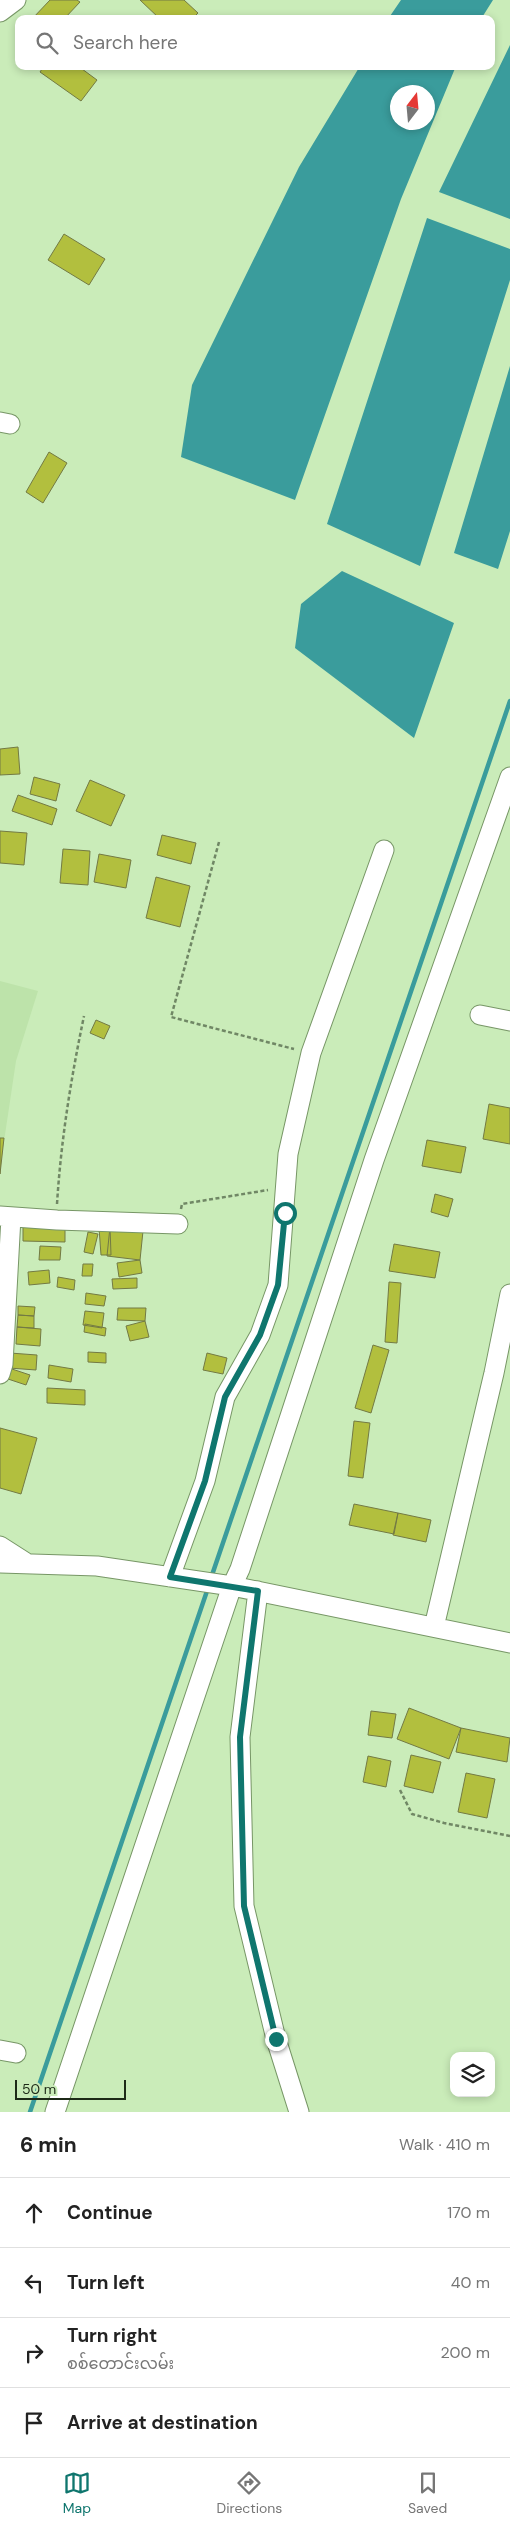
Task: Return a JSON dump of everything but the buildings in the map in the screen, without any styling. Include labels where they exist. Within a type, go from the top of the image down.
[{"type":"street","points":[[0,12],[16,0]]},
{"type":"street","points":[[55,2112],[232,1586],[240,1569],[374,1160],[510,777]]},
{"type":"street","points":[[170,1577],[205,1481],[225,1397],[260,1335],[278,1285],[288,1154],[311,1053],[384,850]]},
{"type":"street","points":[[480,1015],[510,1021]]},
{"type":"street","points":[[0,1374],[3,1364],[5,1216],[57,1220],[178,1224]]},
{"type":"street","points":[[434,1627],[502,1375],[510,1294]]},
{"type":"street","points":[[0,1546],[25,1562]]},
{"type":"street","points":[[0,1563],[25,1562],[97,1566],[232,1586],[510,1643]]},
{"type":"street","points":[[258,1591],[240,1737],[244,1906],[276,2039],[299,2112]]},
{"type":"path","points":[[219,842],[171,1017],[311,1053]]},
{"type":"path","points":[[57,1220],[60,1151],[69,1089],[84,1016]]},
{"type":"path","points":[[178,1224],[182,1204],[284,1188]]},
{"type":"path","points":[[400,1790],[412,1814],[444,1823],[510,1836]]},
{"type":"shaded area","points":[[0,981],[38,991],[16,1061],[0,1168]]},
{"type":"water","points":[[401,0],[493,0],[484,15],[391,15]]},
{"type":"water","points":[[510,45],[510,219],[439,192]]},
{"type":"water","points":[[358,70],[454,70],[435,117],[435,85],[390,85],[390,130],[430,130],[401,199],[295,500],[181,457],[192,385],[299,167]]},
{"type":"water","points":[[427,218],[510,249],[510,280],[420,566],[327,524]]},
{"type":"water","points":[[510,366],[510,531],[498,569],[454,553]]},
{"type":"water","points":[[342,571],[454,623],[414,738],[295,648],[301,604]]},
{"type":"waterway","points":[[211,1578],[510,701]]},
{"type":"waterway","points":[[30,2112],[208,1588]]},
{"type":"route","points":[[276,2039],[244,1906],[240,1737],[258,1591],[170,1577],[205,1481],[225,1397],[260,1335],[278,1285],[285,1213]]}]
